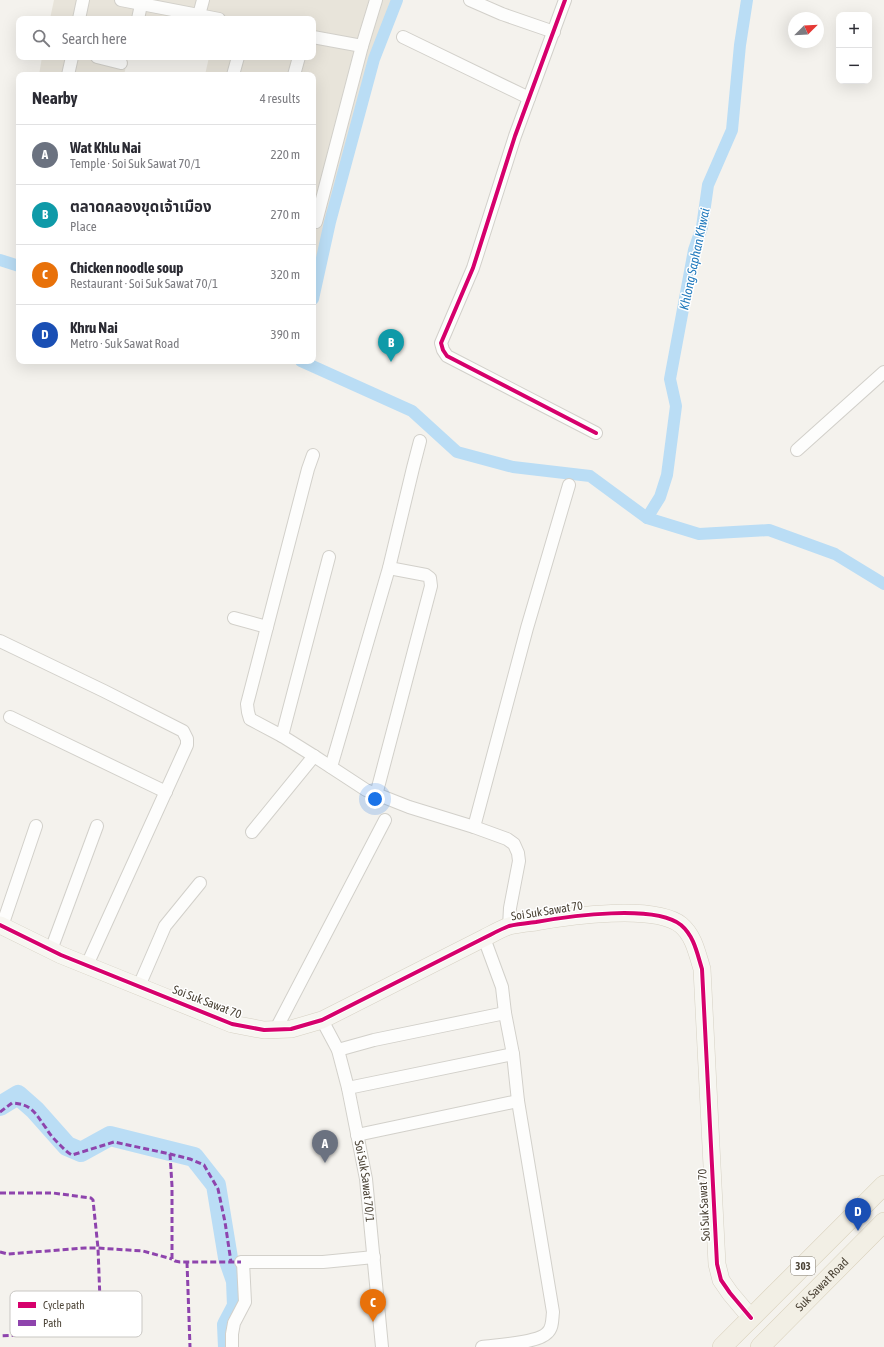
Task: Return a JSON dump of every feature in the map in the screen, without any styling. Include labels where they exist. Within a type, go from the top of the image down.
[{"type":"main road","name":"303","points":[[722,1347],[884,1185]]},
{"type":"main road","name":"Suk Sawat Road","points":[[760,1347],[884,1222]]},
{"type":"street","points":[[79,16],[82,0]]},
{"type":"street","points":[[121,0],[142,2],[204,16]]},
{"type":"street","points":[[199,15],[203,0]]},
{"type":"street","points":[[316,222],[362,46],[376,0]]},
{"type":"street","points":[[470,0],[502,14],[554,32]]},
{"type":"street","points":[[566,0],[514,136],[473,268],[441,343],[447,356],[596,433]]},
{"type":"street","points":[[139,16],[142,2]]},
{"type":"street","points":[[403,37],[529,98]]},
{"type":"street","points":[[316,38],[362,46]]},
{"type":"street","points":[[69,72],[71,60]]},
{"type":"street","points":[[109,60],[121,63]]},
{"type":"street","points":[[234,72],[237,60]]},
{"type":"street","points":[[295,72],[298,60]]},
{"type":"street","points":[[797,450],[884,372]]},
{"type":"street","points":[[331,767],[389,568],[412,468],[420,441]]},
{"type":"street","points":[[313,455],[308,469],[247,704],[250,719],[282,736],[376,795],[474,827],[507,839],[514,844],[518,853],[519,861],[510,908],[509,926]]},
{"type":"street","points":[[474,827],[527,628],[569,484]]},
{"type":"street","points":[[282,736],[329,557]]},
{"type":"street","points":[[376,795],[431,586],[430,578],[426,575],[389,568]]},
{"type":"street","points":[[234,618],[267,627]]},
{"type":"street","points":[[0,641],[183,731],[186,739],[187,745],[87,965]]},
{"type":"street","points":[[10,717],[166,792]]},
{"type":"street","points":[[252,832],[314,756]]},
{"type":"street","points":[[276,1029],[386,820]]},
{"type":"street","points":[[1,925],[36,826]]},
{"type":"street","points":[[52,950],[97,826]]},
{"type":"street","points":[[139,986],[165,926],[200,883]]},
{"type":"street","name":"Soi Suk Sawat 70","points":[[1,925],[52,950],[232,1024],[264,1030],[291,1029],[322,1020],[509,926],[601,913],[642,914],[665,917],[681,926],[695,943],[702,969],[718,1264],[721,1280],[751,1318]]},
{"type":"street","points":[[482,1347],[540,1338],[547,1333],[552,1325],[553,1312],[518,1101],[513,1054],[505,1013],[502,987],[484,938]]},
{"type":"street","points":[[338,1050],[374,1040],[505,1013]]},
{"type":"street","name":"Soi Suk Sawat 70/1","points":[[322,1020],[338,1050],[348,1088],[366,1179],[382,1347]]},
{"type":"street","points":[[348,1088],[513,1054]]},
{"type":"street","points":[[357,1135],[518,1101]]},
{"type":"street","points":[[232,1347],[234,1323],[245,1302],[242,1262],[323,1262],[374,1257]]},
{"type":"shaded area","points":[[54,0],[393,0],[316,272],[316,72],[206,72],[208,60],[316,60],[316,16],[51,16]]},
{"type":"shaded area","points":[[42,60],[127,60],[125,72],[40,72]]},
{"type":"waterway","points":[[316,285],[330,222],[374,59],[397,0]]},
{"type":"waterway","name":"Khlong Saphan Khwai","points":[[647,518],[660,497],[667,475],[676,406],[670,379],[694,250],[702,227],[708,185],[732,130],[740,45],[747,0]]},
{"type":"waterway","points":[[0,260],[16,265]]},
{"type":"waterway","points":[[308,364],[412,411],[457,452],[513,467],[590,476],[647,518],[699,534],[769,530],[835,554],[884,584]]},
{"type":"waterway","points":[[0,1106],[18,1095],[35,1110],[67,1146],[81,1152],[110,1136],[194,1157],[216,1185],[228,1258],[236,1281],[237,1306],[227,1325],[228,1347]]},
{"type":"marked path","points":[[0,1112],[12,1103],[29,1107],[36,1114],[54,1139],[72,1155],[114,1142],[190,1159],[204,1165],[218,1189],[231,1262]]},
{"type":"marked path","points":[[170,1154],[172,1186],[172,1259],[180,1262],[241,1262]]},
{"type":"marked path","points":[[0,1193],[53,1193],[91,1198],[93,1200],[98,1248],[100,1291]]},
{"type":"marked path","points":[[0,1252],[8,1254],[98,1248],[143,1251],[172,1259]]},
{"type":"marked path","points":[[187,1262],[190,1347]]},
{"type":"marked path","points":[[0,1336],[10,1335]]},
{"type":"cycle path","points":[[565,0],[515,136],[473,268],[441,343],[447,356],[596,433]]},
{"type":"cycle path","points":[[0,925],[61,955],[232,1024],[264,1030],[291,1029],[322,1020],[509,926],[569,917],[611,913],[652,915],[668,919],[681,925],[692,940],[702,969],[717,1264],[721,1280],[751,1318]]},
{"type":"place","name":"ตลาดคลองขุดเจ้าเมือง","points":[[391,362]]},
{"type":"place","name":"Wat Khlu Nai","points":[[325,1163]]},
{"type":"place","name":"Khru Nai","points":[[858,1231]]},
{"type":"place","name":"Chicken noodle soup","points":[[373,1322]]}]
